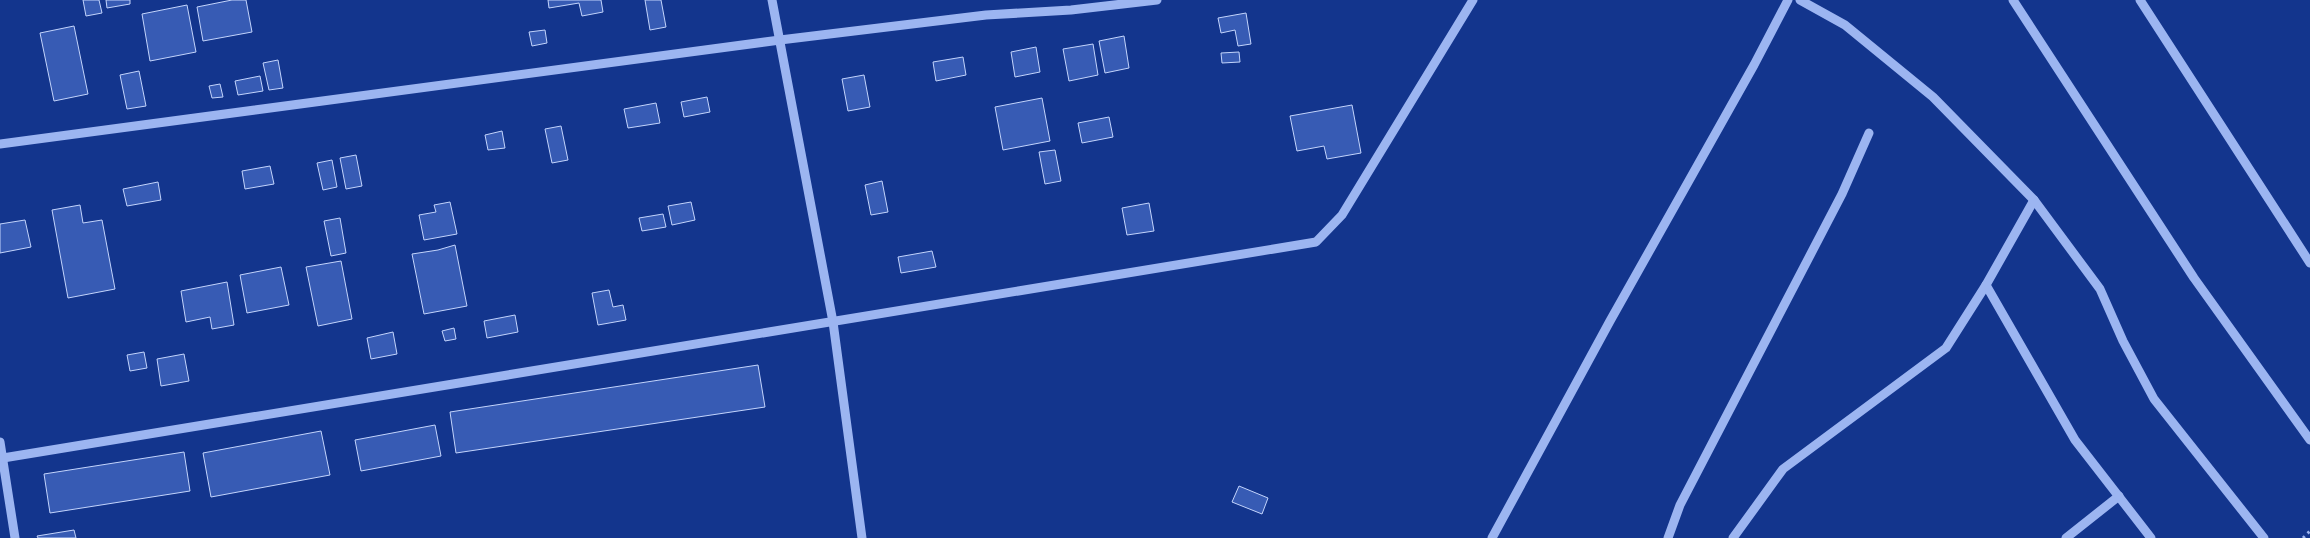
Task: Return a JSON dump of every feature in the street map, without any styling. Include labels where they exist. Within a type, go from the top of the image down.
[{"type":"street","points":[[772,0],[833,322],[862,538]]},
{"type":"street","points":[[0,144],[780,40],[986,15],[1071,10],[1157,0]]},
{"type":"street","points":[[3,458],[1316,242],[1342,215],[1359,190],[1473,0]]},
{"type":"street","points":[[1492,538],[1610,321],[1754,65],[1788,0]]},
{"type":"street","points":[[1800,0],[1845,26],[1933,97],[2034,200],[2100,289],[2123,341],[2154,399],[2264,538]]},
{"type":"street","points":[[2013,0],[2194,278],[2310,440]]},
{"type":"street","points":[[2140,0],[2310,263]]},
{"type":"street","points":[[1668,538],[1680,505],[1842,194],[1869,133]]},
{"type":"street","points":[[1733,538],[1783,469],[1946,348],[1986,285],[2034,200]]},
{"type":"street","points":[[1986,285],[2075,440],[2151,538]]},
{"type":"street","points":[[0,442],[15,538]]},
{"type":"street","points":[[2066,538],[2119,496]]},
{"type":"path","points":[[2303,538],[2310,531]]},
{"type":"building","points":[[83,0],[99,0],[102,13],[86,16]]},
{"type":"building","points":[[106,0],[130,0],[130,4],[107,8]]},
{"type":"building","points":[[232,0],[246,0],[252,32],[203,41],[197,7]]},
{"type":"building","points":[[548,0],[601,0],[603,12],[582,16],[579,3],[549,8]]},
{"type":"building","points":[[645,0],[661,0],[666,27],[650,30]]},
{"type":"building","points":[[187,5],[196,52],[150,61],[142,14]]},
{"type":"building","points":[[1246,13],[1251,44],[1238,46],[1235,30],[1221,33],[1218,18]]},
{"type":"building","points":[[74,26],[88,94],[54,101],[40,33]]},
{"type":"building","points":[[545,30],[547,43],[532,46],[529,32]]},
{"type":"building","points":[[1124,36],[1129,68],[1105,73],[1099,41]]},
{"type":"building","points":[[1093,44],[1098,75],[1069,81],[1063,49]]},
{"type":"building","points":[[1036,47],[1040,72],[1015,77],[1011,52]]},
{"type":"building","points":[[1239,52],[1240,62],[1222,63],[1221,53]]},
{"type":"building","points":[[963,57],[966,75],[936,81],[933,62]]},
{"type":"building","points":[[278,60],[283,88],[269,90],[263,63]]},
{"type":"building","points":[[139,71],[146,106],[127,109],[120,75]]},
{"type":"building","points":[[864,75],[870,107],[848,111],[842,79]]},
{"type":"building","points":[[260,76],[263,91],[238,95],[235,81]]},
{"type":"building","points":[[220,84],[223,97],[212,98],[209,86]]},
{"type":"building","points":[[707,97],[710,112],[684,117],[681,102]]},
{"type":"building","points":[[1042,98],[1050,141],[1003,150],[995,107]]},
{"type":"building","points":[[656,103],[660,123],[628,128],[624,109]]},
{"type":"building","points":[[1352,105],[1361,153],[1327,159],[1324,146],[1297,151],[1290,116]]},
{"type":"building","points":[[1109,117],[1113,137],[1082,143],[1078,123]]},
{"type":"building","points":[[561,126],[568,160],[552,163],[545,129]]},
{"type":"building","points":[[502,131],[505,148],[488,150],[485,135]]},
{"type":"building","points":[[1055,150],[1061,181],[1045,184],[1039,152]]},
{"type":"building","points":[[356,155],[362,186],[346,189],[340,158]]},
{"type":"building","points":[[332,160],[337,187],[323,190],[317,163]]},
{"type":"building","points":[[270,166],[274,184],[245,189],[242,171]]},
{"type":"building","points":[[882,181],[888,212],[871,215],[865,185]]},
{"type":"building","points":[[158,182],[161,200],[127,206],[123,189]]},
{"type":"building","points":[[450,202],[457,234],[424,240],[419,215],[436,212],[434,205]]},
{"type":"building","points":[[691,202],[695,220],[672,225],[668,206]]},
{"type":"building","points":[[1149,203],[1154,231],[1127,235],[1122,208]]},
{"type":"building","points":[[80,205],[83,223],[102,220],[115,289],[68,298],[52,210]]},
{"type":"building","points":[[663,214],[666,227],[642,231],[639,218]]},
{"type":"building","points":[[340,218],[346,253],[331,256],[324,221]]},
{"type":"building","points":[[25,220],[31,247],[0,253],[0,224]]},
{"type":"building","points":[[455,245],[467,306],[424,314],[412,254]]},
{"type":"building","points":[[932,251],[936,267],[901,273],[898,257]]},
{"type":"building","points":[[341,261],[352,319],[318,326],[306,267]]},
{"type":"building","points":[[281,267],[289,305],[247,313],[240,275]]},
{"type":"building","points":[[227,282],[234,325],[212,329],[210,317],[186,322],[181,291]]},
{"type":"building","points":[[609,290],[613,307],[623,305],[626,320],[598,325],[592,293]]},
{"type":"building","points":[[515,315],[518,332],[487,338],[484,321]]},
{"type":"building","points":[[454,328],[456,339],[445,341],[442,331]]},
{"type":"building","points":[[393,332],[397,354],[371,359],[367,338]]},
{"type":"building","points":[[144,352],[147,368],[130,371],[127,355]]},
{"type":"building","points":[[184,354],[189,381],[161,386],[157,359]]},
{"type":"building","points":[[758,365],[765,407],[456,453],[450,412]]},
{"type":"building","points":[[435,425],[441,456],[361,471],[355,440]]},
{"type":"building","points":[[321,431],[330,475],[211,497],[203,453]]},
{"type":"building","points":[[184,452],[190,491],[50,513],[44,474]]},
{"type":"building","points":[[1239,486],[1268,498],[1262,514],[1232,502]]},
{"type":"building","points":[[74,530],[76,538],[38,538],[37,536]]}]
